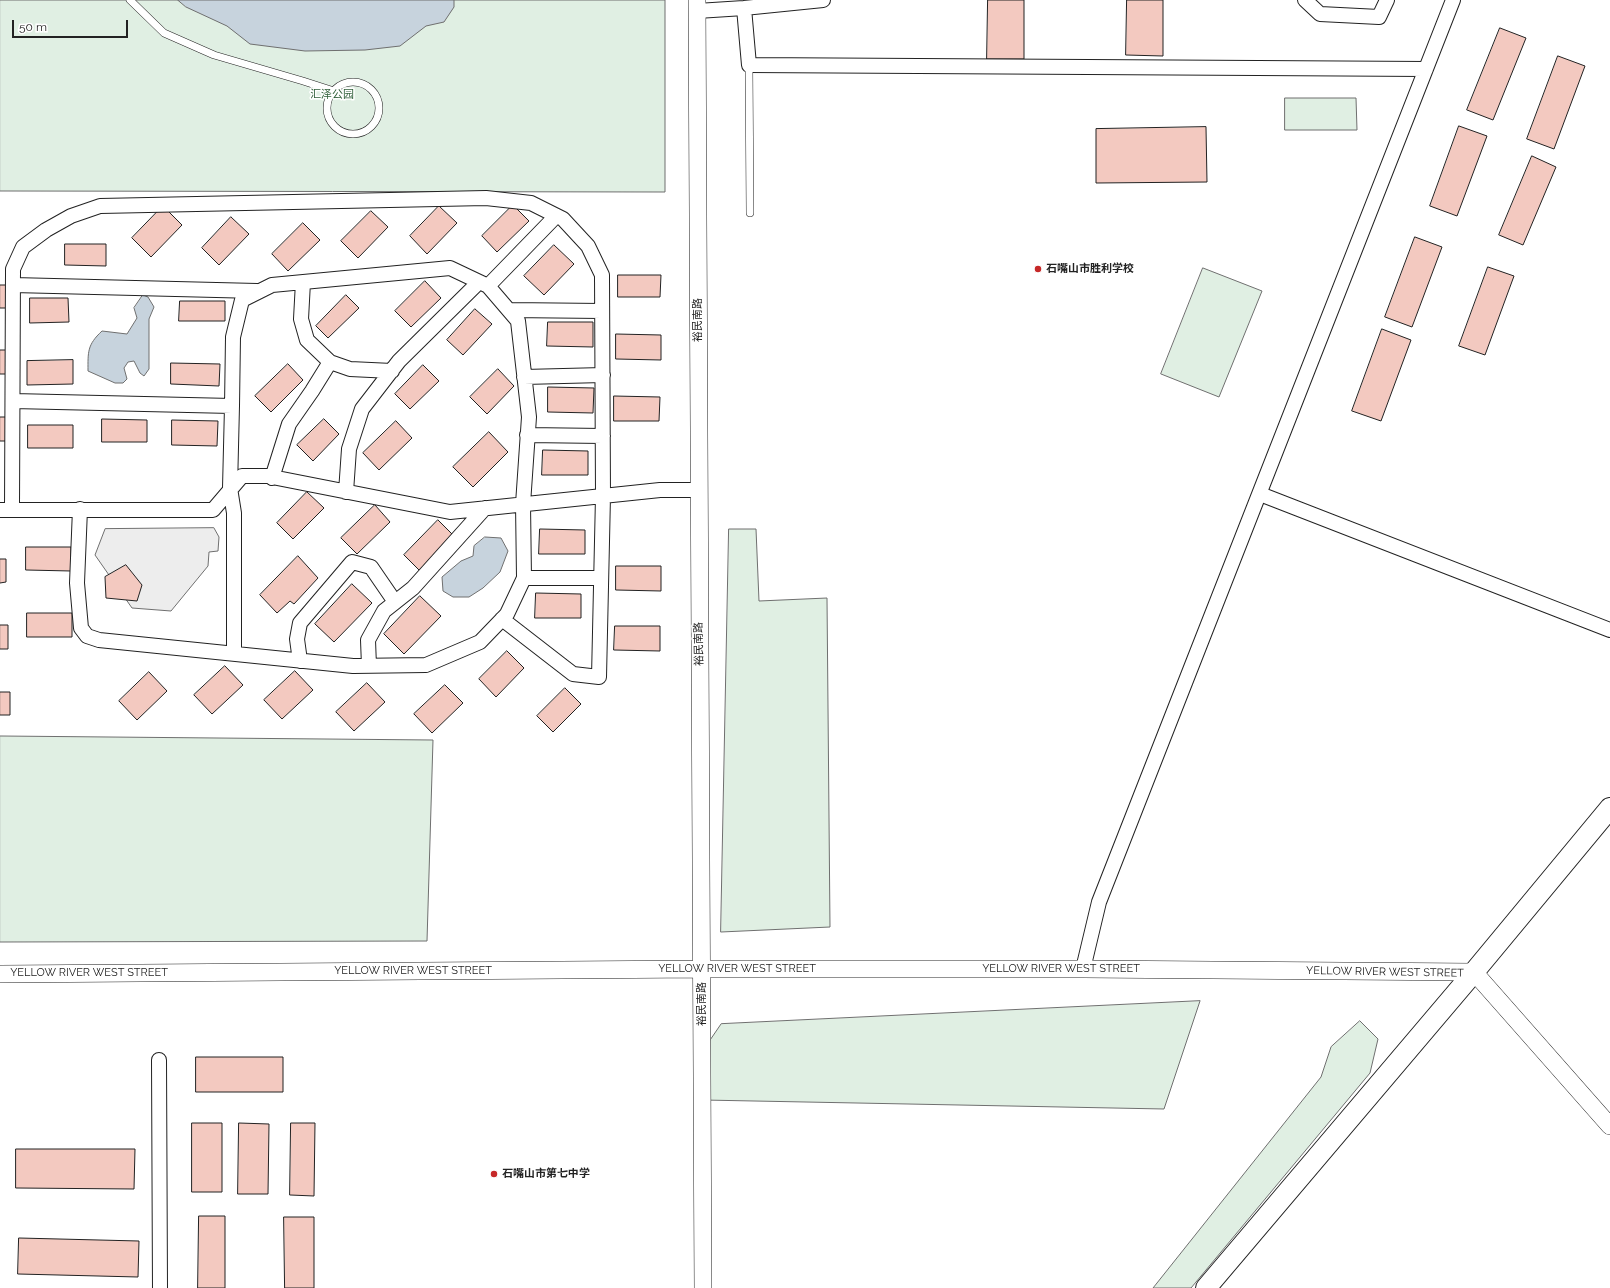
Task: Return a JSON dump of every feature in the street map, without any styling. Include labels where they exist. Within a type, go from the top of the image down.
[{"type":"main road","points":[[1206,1288],[1474,972],[1610,808]]},
{"type":"street","points":[[697,5],[744,8],[823,0]]},
{"type":"street","points":[[1305,0],[1320,14],[1379,17],[1387,0]]},
{"type":"street","points":[[1083,969],[1099,902],[1453,0]]},
{"type":"street","name":"裕民南路","points":[[697,5],[698,490],[703,1288]]},
{"type":"street","points":[[744,8],[749,65],[1426,69]]},
{"type":"street","points":[[502,619],[573,674],[599,677],[603,496],[602,275],[588,246],[563,219],[531,203],[486,198],[100,206],[70,216],[46,230],[23,247],[13,269],[13,401],[6,510],[213,510],[230,488],[242,476],[272,478],[450,512],[523,504],[603,496],[660,490],[698,490]]},
{"type":"street","points":[[346,492],[349,449],[362,409],[399,361],[556,216]]},
{"type":"street","points":[[80,509],[77,583],[81,628],[87,636],[99,640],[353,666],[426,665],[480,642],[507,614],[524,578],[523,504],[529,417],[518,321],[483,284],[450,268],[272,285],[242,300],[233,337],[230,488],[234,513],[234,653]]},
{"type":"street","points":[[304,282],[301,319],[307,340],[330,362],[350,369],[392,371]]},
{"type":"street","points":[[13,285],[260,291]]},
{"type":"street","points":[[509,310],[602,311]]},
{"type":"street","points":[[272,478],[289,424],[312,392],[330,362]]},
{"type":"street","points":[[524,377],[603,375]]},
{"type":"street","points":[[13,401],[232,406]]},
{"type":"street","points":[[527,434],[603,436]]},
{"type":"street","points":[[1260,494],[1610,630]]},
{"type":"street","points":[[369,666],[368,640],[384,611],[413,588],[485,508]]},
{"type":"street","points":[[300,660],[297,639],[300,623],[352,562],[371,567],[395,602]]},
{"type":"street","points":[[524,578],[601,578]]},
{"type":"street","name":"YELLOW RIVER WEST STREET","points":[[0,974],[702,969],[1083,969],[1474,972]]},
{"type":"street","points":[[1474,972],[1610,1126]]},
{"type":"street","points":[[159,1060],[160,1288]]},
{"type":"lane","points":[[130,0],[164,33],[207,52],[334,91]]},
{"type":"lane","points":[[749,65],[750,213]]},
{"type":"lane","points":[[348,82],[358,82],[368,86],[376,93],[380,103],[380,113],[376,123],[369,130],[359,135],[349,135],[339,131],[332,124],[327,114],[327,104],[334,91],[338,87],[348,82]]},
{"type":"green space","name":"汇泽公园","points":[[0,0],[665,0],[665,192],[0,191]]},
{"type":"green space","points":[[1285,98],[1356,98],[1357,130],[1285,130]]},
{"type":"green space","points":[[1203,268],[1262,291],[1219,397],[1161,374]]},
{"type":"green space","points":[[729,529],[756,529],[759,601],[827,598],[830,927],[721,932]]},
{"type":"green space","points":[[0,736],[433,740],[427,941],[0,942]]},
{"type":"green space","points":[[1200,1001],[1164,1109],[703,1100],[706,1046],[721,1024]]},
{"type":"green space","points":[[1360,1021],[1378,1039],[1370,1073],[1191,1288],[1153,1288],[1321,1077],[1331,1047]]},
{"type":"shaded area","points":[[178,0],[454,0],[454,7],[444,22],[426,26],[400,46],[365,50],[305,51],[250,44],[227,26],[186,7]]},
{"type":"shaded area","points":[[143,295],[148,297],[154,307],[149,319],[149,369],[144,376],[140,373],[134,361],[128,362],[124,368],[127,379],[123,383],[115,383],[88,371],[88,354],[93,340],[102,331],[127,334],[137,318],[134,308]]},
{"type":"shaded area","points":[[214,528],[219,537],[218,551],[209,552],[208,566],[171,611],[132,608],[95,555],[105,529]]},
{"type":"shaded area","points":[[485,537],[501,538],[508,551],[500,572],[483,588],[469,597],[453,597],[443,591],[442,577],[461,561],[473,556],[474,546]]},
{"type":"building","points":[[988,0],[1024,0],[1024,59],[987,59]]},
{"type":"building","points":[[1127,0],[1163,0],[1163,56],[1126,55]]},
{"type":"building","points":[[1500,28],[1526,38],[1493,120],[1467,110]]},
{"type":"building","points":[[1558,56],[1585,66],[1554,149],[1527,139]]},
{"type":"building","points":[[1459,126],[1487,136],[1457,216],[1430,206]]},
{"type":"building","points":[[1206,127],[1207,182],[1096,183],[1096,129]]},
{"type":"building","points":[[1532,156],[1556,167],[1523,245],[1499,235]]},
{"type":"building","points":[[513,205],[529,221],[497,252],[482,236]]},
{"type":"building","points":[[163,206],[182,225],[151,257],[132,238]]},
{"type":"building","points":[[439,206],[457,223],[427,254],[410,236]]},
{"type":"building","points":[[371,211],[388,227],[358,258],[341,241]]},
{"type":"building","points":[[231,217],[249,234],[219,265],[202,248]]},
{"type":"building","points":[[303,223],[320,240],[288,271],[272,254]]},
{"type":"building","points":[[1415,237],[1442,247],[1412,327],[1385,317]]},
{"type":"building","points":[[65,244],[106,244],[106,266],[65,265]]},
{"type":"building","points":[[554,245],[574,264],[544,295],[524,276]]},
{"type":"building","points":[[1488,267],[1514,276],[1485,355],[1459,346]]},
{"type":"building","points":[[618,275],[661,275],[660,297],[618,297]]},
{"type":"building","points":[[425,281],[441,298],[411,327],[395,311]]},
{"type":"building","points":[[0,285],[6,285],[6,308],[0,308]]},
{"type":"building","points":[[346,295],[359,308],[328,338],[316,326]]},
{"type":"building","points":[[30,298],[68,298],[69,322],[30,323]]},
{"type":"building","points":[[180,301],[225,301],[225,321],[179,321]]},
{"type":"building","points":[[475,309],[492,324],[463,355],[447,340]]},
{"type":"building","points":[[548,322],[593,322],[593,347],[547,346]]},
{"type":"building","points":[[1382,329],[1411,340],[1381,421],[1352,411]]},
{"type":"building","points":[[616,334],[661,335],[661,360],[616,359]]},
{"type":"building","points":[[0,350],[8,350],[8,374],[0,374]]},
{"type":"building","points":[[73,360],[73,384],[27,385],[27,361]]},
{"type":"building","points":[[171,363],[220,364],[219,386],[171,384]]},
{"type":"building","points":[[288,364],[303,380],[271,412],[255,396]]},
{"type":"building","points":[[423,365],[439,381],[410,409],[395,394]]},
{"type":"building","points":[[498,369],[514,386],[487,414],[470,397]]},
{"type":"building","points":[[548,387],[594,388],[593,413],[548,412]]},
{"type":"building","points":[[614,396],[660,397],[659,421],[614,421]]},
{"type":"building","points":[[0,417],[8,417],[9,441],[0,441]]},
{"type":"building","points":[[102,419],[147,420],[147,442],[102,442]]},
{"type":"building","points":[[324,419],[339,434],[313,461],[297,445]]},
{"type":"building","points":[[172,420],[218,421],[217,446],[172,445]]},
{"type":"building","points":[[396,421],[412,438],[379,470],[363,453]]},
{"type":"building","points":[[28,425],[73,425],[73,448],[28,448]]},
{"type":"building","points":[[489,432],[508,452],[473,487],[453,467]]},
{"type":"building","points":[[543,450],[588,451],[588,475],[542,475]]},
{"type":"building","points":[[307,492],[324,508],[293,539],[277,523]]},
{"type":"building","points":[[375,505],[390,522],[357,554],[341,538]]},
{"type":"building","points":[[438,520],[454,536],[420,571],[404,555]]},
{"type":"building","points":[[540,529],[585,530],[585,554],[539,554]]},
{"type":"building","points":[[26,547],[71,547],[71,571],[26,570]]},
{"type":"building","points":[[298,556],[318,578],[294,604],[290,601],[277,613],[260,595]]},
{"type":"building","points":[[0,559],[6,559],[6,582],[0,583]]},
{"type":"building","points":[[126,565],[142,585],[137,601],[106,598],[105,577]]},
{"type":"building","points":[[616,566],[661,566],[661,591],[616,590]]},
{"type":"building","points":[[352,584],[372,603],[334,642],[315,624]]},
{"type":"building","points":[[536,593],[581,594],[581,618],[535,618]]},
{"type":"building","points":[[420,596],[441,616],[404,654],[384,634]]},
{"type":"building","points":[[27,613],[72,613],[72,637],[27,637]]},
{"type":"building","points":[[0,625],[8,625],[8,649],[0,649]]},
{"type":"building","points":[[615,626],[660,626],[660,651],[614,650]]},
{"type":"building","points":[[507,651],[524,668],[496,697],[479,679]]},
{"type":"building","points":[[225,666],[243,685],[212,714],[194,695]]},
{"type":"building","points":[[295,671],[313,690],[282,719],[264,700]]},
{"type":"building","points":[[149,672],[167,691],[137,720],[119,701]]},
{"type":"building","points":[[367,683],[385,702],[354,731],[336,712]]},
{"type":"building","points":[[445,685],[463,703],[432,733],[414,714]]},
{"type":"building","points":[[565,688],[581,704],[553,732],[537,716]]},
{"type":"building","points":[[0,692],[10,692],[10,715],[0,715]]},
{"type":"building","points":[[196,1057],[283,1057],[283,1092],[196,1092]]},
{"type":"building","points":[[192,1123],[222,1123],[222,1192],[192,1192]]},
{"type":"building","points":[[239,1123],[269,1124],[268,1194],[238,1194]]},
{"type":"building","points":[[291,1123],[315,1123],[314,1196],[290,1195]]},
{"type":"building","points":[[16,1149],[135,1149],[134,1189],[16,1188]]},
{"type":"building","points":[[199,1216],[225,1216],[225,1288],[198,1288]]},
{"type":"building","points":[[284,1217],[314,1217],[314,1288],[285,1288]]},
{"type":"building","points":[[19,1238],[139,1241],[138,1277],[18,1274]]},
{"type":"place","name":"石嘴山市胜利学校","points":[[1038,269]]},
{"type":"place","name":"石嘴山市第七中学","points":[[494,1174]]}]
